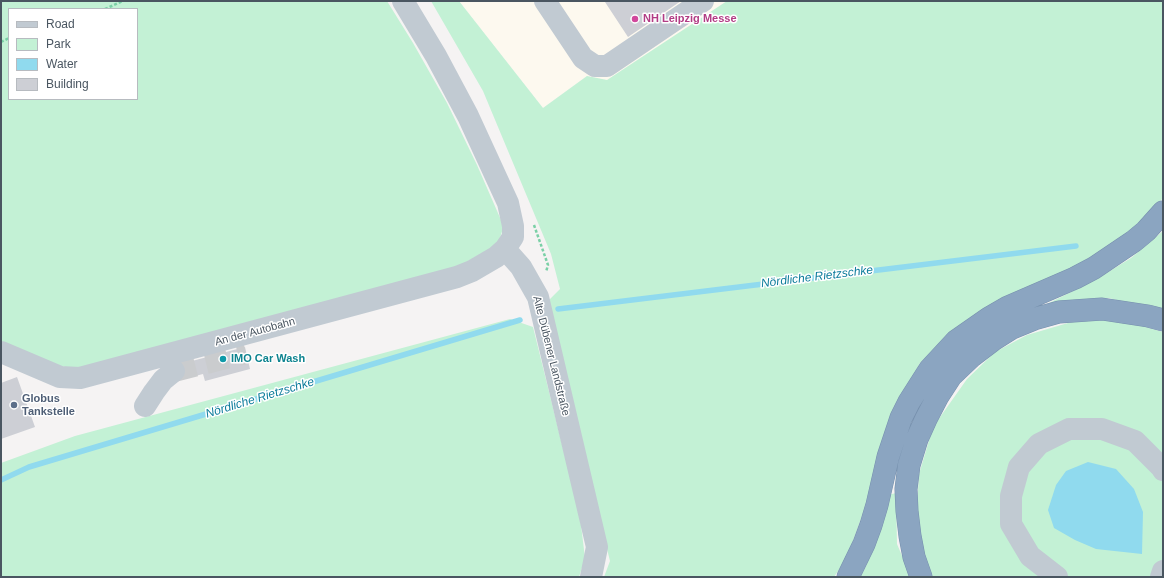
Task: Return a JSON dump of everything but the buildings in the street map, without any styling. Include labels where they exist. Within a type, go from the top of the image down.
[{"type":"highway","points":[[848,577],[864,544],[878,505],[888,457],[901,418],[909,402],[930,370],[956,341],[982,322],[1008,307],[1076,278],[1114,256],[1140,236],[1163,212]]},
{"type":"highway","points":[[921,577],[914,557],[910,536],[906,489],[909,465],[917,438],[938,396],[951,376],[972,356],[993,340],[1012,328],[1034,318],[1059,312],[1102,309],[1148,316],[1163,320]]},
{"type":"street","points":[[403,1],[436,56],[468,116],[508,203],[514,226],[513,236],[505,249]]},
{"type":"street","points":[[545,1],[582,58],[594,66],[607,66],[703,1]]},
{"type":"street","name":"An der Autobahn","points":[[1,352],[60,376],[80,378],[457,277],[496,257],[505,249]]},
{"type":"street","name":"Alte Dübener Landstraße","points":[[505,249],[521,267],[538,297],[597,547],[591,577]]},
{"type":"street","points":[[145,406],[163,380],[174,371]]},
{"type":"street","points":[[1056,577],[1030,556],[1011,524],[1011,496],[1019,467],[1039,444],[1069,429],[1102,428],[1135,441],[1163,470]]},
{"type":"street","points":[[1161,577],[1163,571]]},
{"type":"path","points":[[107,8],[123,1]]},
{"type":"shaded area","points":[[459,1],[727,1],[607,80],[587,76],[543,108]]},
{"type":"green space","points":[[1,1],[387,1],[447,103],[477,165],[501,220],[503,228],[498,242],[493,247],[454,269],[81,369],[51,365],[1,341]]},
{"type":"green space","points":[[431,1],[459,1],[543,108],[587,76],[607,80],[727,1],[1163,1],[1163,198],[1135,230],[1086,266],[958,330],[920,363],[891,420],[872,489],[846,560],[834,577],[604,577],[610,561],[546,303],[560,289],[551,254],[483,91]]},
{"type":"green space","points":[[1163,231],[1163,313],[1109,298],[1043,306],[1097,279],[1131,258]]},
{"type":"green space","points":[[1085,318],[1133,323],[1163,332],[1163,577],[930,577],[916,523],[919,474],[933,427],[967,379],[995,352],[1027,335]]},
{"type":"green space","points":[[510,319],[533,327],[580,517],[585,558],[579,577],[1,577],[1,463],[75,436]]},
{"type":"green space","points":[[896,493],[897,544],[911,577],[860,577],[866,566],[888,495]]},
{"type":"water","points":[[1088,462],[1116,469],[1134,489],[1143,512],[1142,554],[1096,549],[1075,540],[1054,528],[1048,510],[1056,485],[1066,471]]},
{"type":"waterway","name":"Nördliche Rietzschke","points":[[558,309],[1076,246]]},
{"type":"waterway","name":"Nördliche Rietzschke","points":[[1,480],[29,467],[520,320]]},
{"type":"tunnel","points":[[174,371],[246,353]]},
{"type":"place","name":"NH Leipzig Messe","points":[[635,19]]},
{"type":"place","name":"IMO Car Wash","points":[[223,359]]},
{"type":"place","name":"Globus Tankstelle","points":[[14,405]]}]
